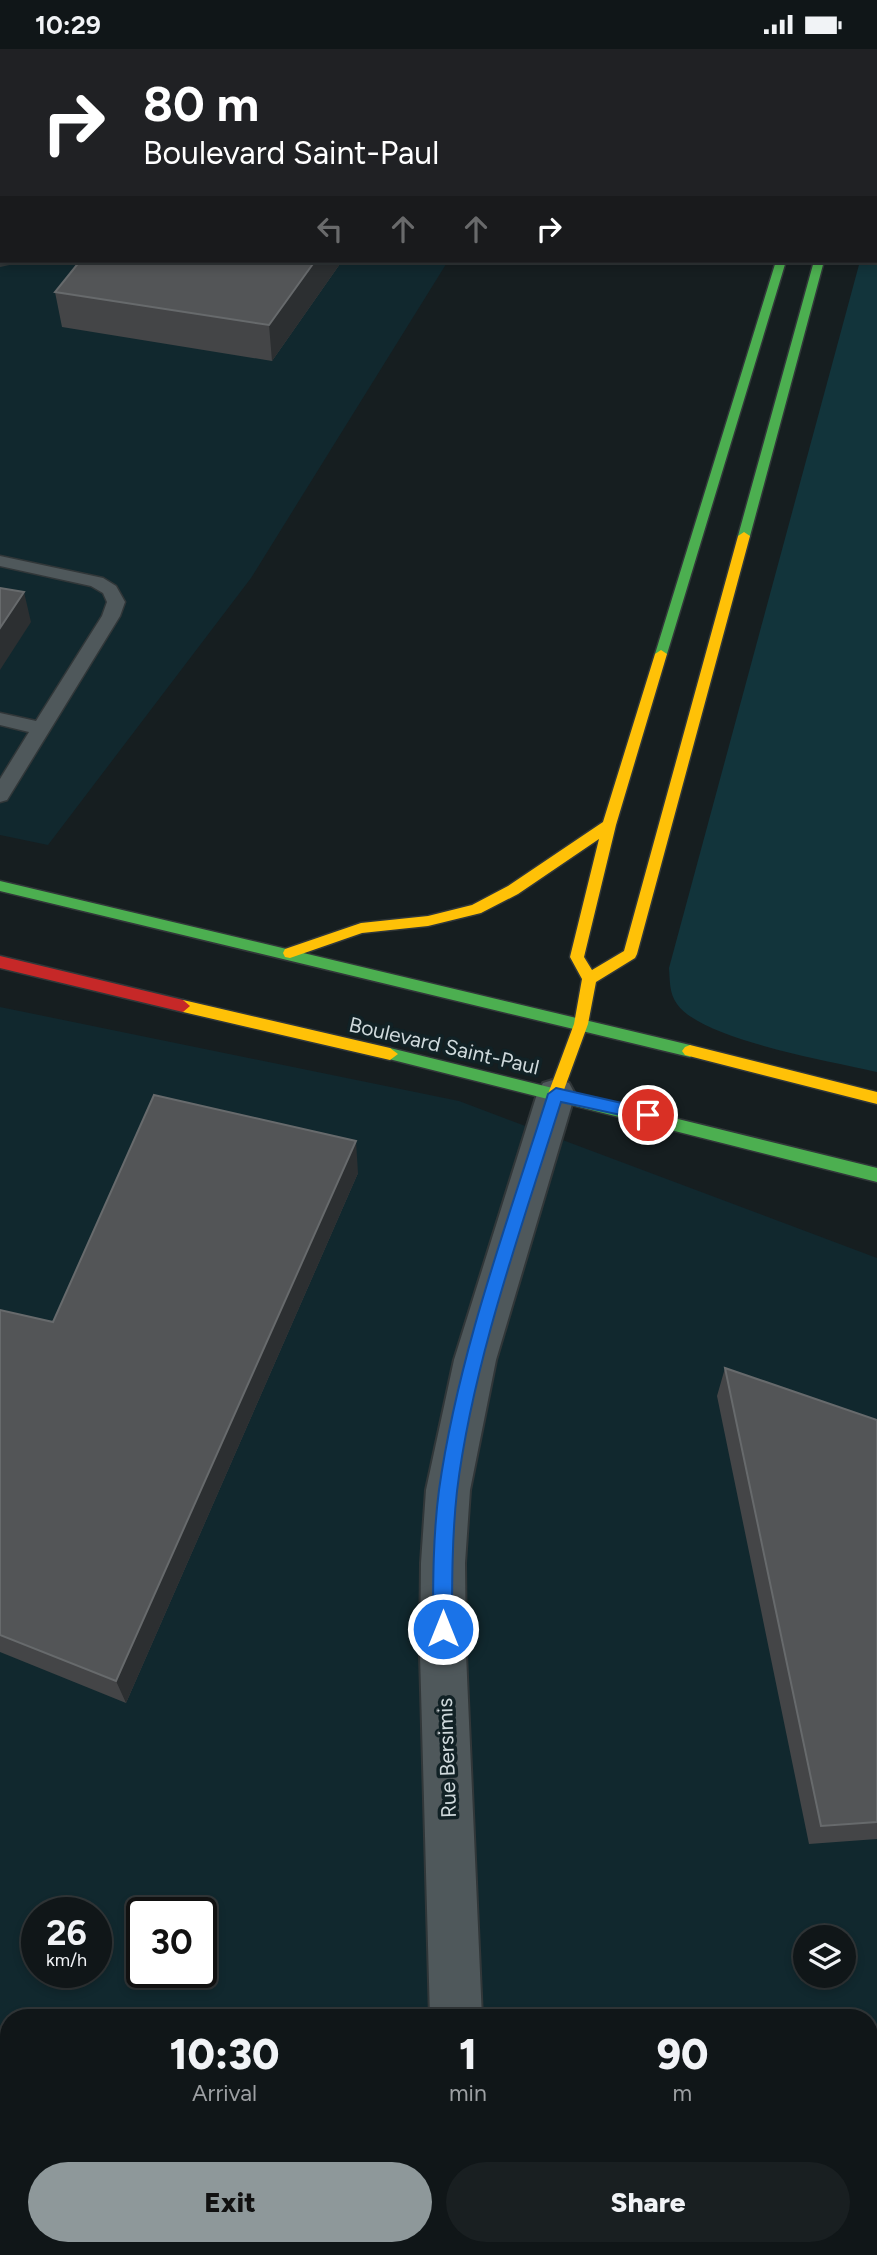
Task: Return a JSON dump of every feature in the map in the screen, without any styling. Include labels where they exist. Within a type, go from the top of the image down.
[{"type":"main road","points":[[556,1094],[581,1024],[589,979],[577,957],[609,825],[780,263]]},
{"type":"main road","points":[[589,979],[629,954],[818,263]]},
{"type":"main road","points":[[290,953],[361,928],[428,921],[476,909],[513,890],[609,825]]},
{"type":"main road","points":[[0,886],[290,953],[877,1098]]},
{"type":"main road","name":"Boulevard Saint-Paul","points":[[0,961],[671,1120],[877,1175]]},
{"type":"street","name":"Rue Bersimis","points":[[456,2009],[443,1654],[443,1563],[448,1490],[475,1360],[556,1094]]},
{"type":"lane","points":[[0,561],[97,582],[110,590],[116,602],[111,617],[0,795]]},
{"type":"lane","points":[[0,719],[41,728]]},
{"type":"shaded area","points":[[0,263],[447,263],[251,578],[48,845],[0,835]]},
{"type":"shaded area","points":[[859,263],[877,263],[877,1072],[769,1047],[712,1028],[691,1017],[674,1000],[669,968]]},
{"type":"shaded area","points":[[0,1007],[459,1101],[877,1258],[877,2009],[0,2009]]},
{"type":"building","points":[[78,263],[314,263],[269,325],[55,292]]},
{"type":"building","points":[[0,588],[24,592],[0,628]]},
{"type":"building","points":[[154,1095],[356,1141],[116,1681],[0,1635],[0,1310],[53,1322]]},
{"type":"building","points":[[725,1368],[877,1420],[877,1822],[821,1826]]},
{"type":"traffic: fast","points":[[661,654],[780,263]]},
{"type":"traffic: fast","points":[[744,536],[818,263]]},
{"type":"traffic: fast","points":[[0,886],[690,1051]]},
{"type":"traffic: fast","points":[[390,1054],[877,1175]]},
{"type":"traffic: slow","points":[[589,979],[630,954],[744,536]]},
{"type":"traffic: slow","points":[[556,1094],[581,1024],[589,979],[577,957],[609,825],[661,654]]},
{"type":"traffic: slow","points":[[290,953],[361,928],[428,921],[476,909],[513,890],[609,825]]},
{"type":"traffic: slow","points":[[183,1006],[390,1054]]},
{"type":"traffic: slow","points":[[690,1051],[877,1098]]},
{"type":"traffic: jam","points":[[0,962],[183,1006]]},
{"type":"route","points":[[443,1629],[443,1563],[448,1490],[463,1413],[498,1278],[556,1094],[648,1115]]}]
